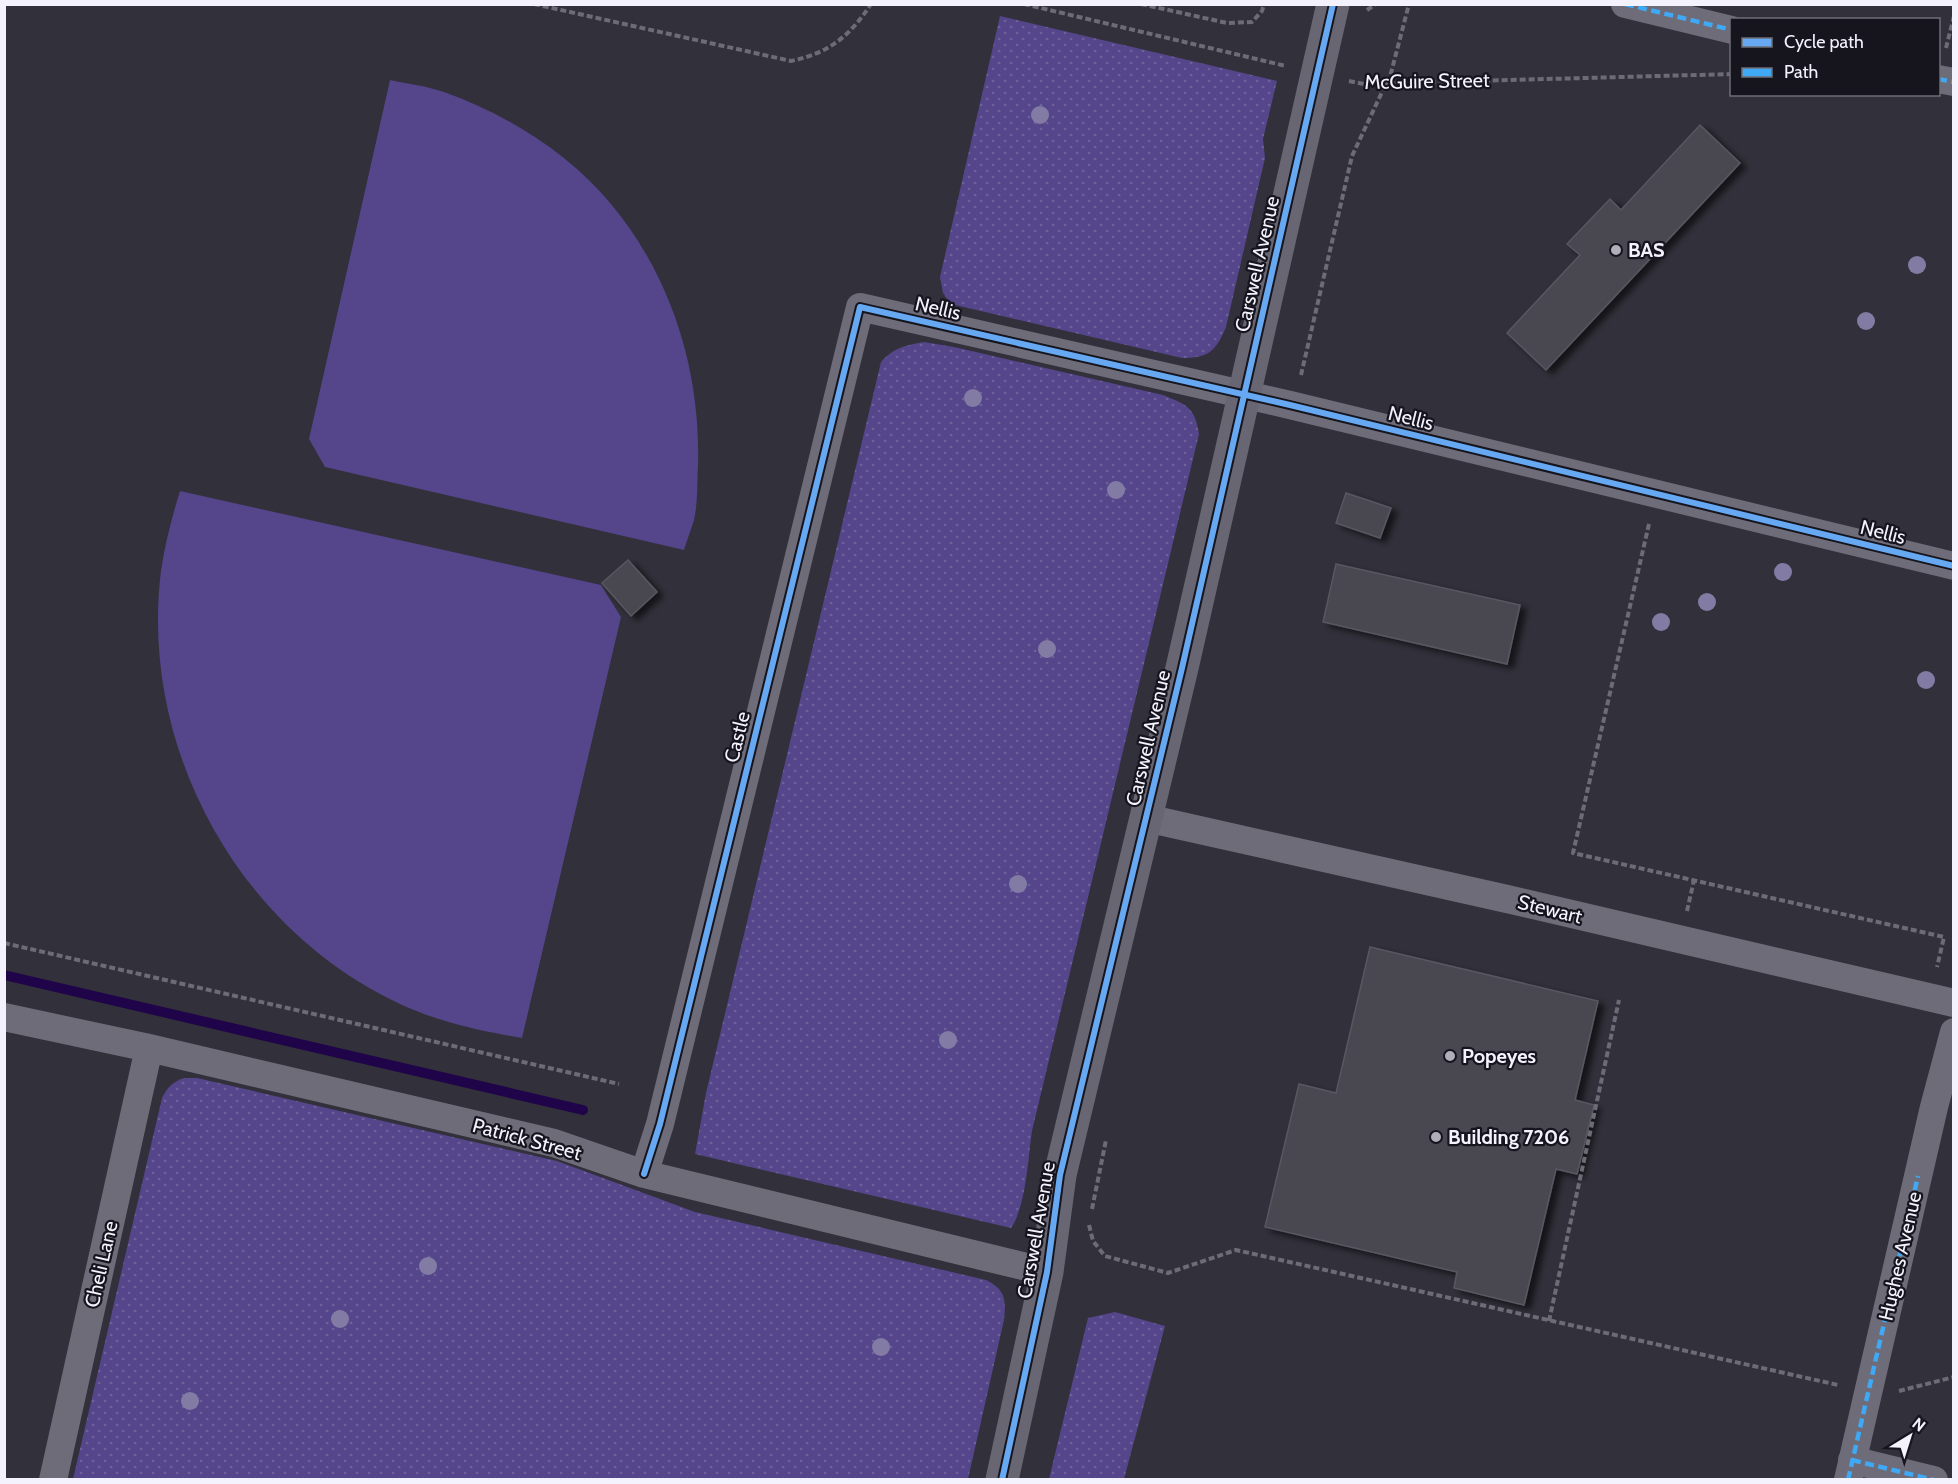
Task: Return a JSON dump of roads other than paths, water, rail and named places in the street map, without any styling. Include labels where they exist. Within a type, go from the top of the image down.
[{"type":"street","name":"Carswell Avenue","points":[[1002,1479],[1047,1272],[1060,1175],[1146,818],[1334,4]]},
{"type":"street","points":[[1625,4],[1730,30]]},
{"type":"street","name":"Nellis","points":[[860,307],[1244,395],[1953,566]]},
{"type":"street","name":"Castle","points":[[644,1174],[660,1124],[860,307]]},
{"type":"street","name":"Stewart","points":[[1146,818],[1953,1003]]},
{"type":"street","name":"Patrick Street","points":[[4,1017],[149,1048],[555,1143],[644,1174],[1047,1272]]},
{"type":"street","name":"Hughes Avenue","points":[[1850,1470],[1953,1032]]},
{"type":"street","name":"Cheli Lane","points":[[53,1479],[149,1048]]},
{"type":"street","points":[[1850,1470],[1934,1479]]},
{"type":"waterway","points":[[4,975],[583,1110]]},
{"type":"place","name":"BAS","points":[[1616,250]]},
{"type":"place","name":"Popeyes","points":[[1450,1056]]},
{"type":"place","name":"Building 7206","points":[[1436,1137]]}]
